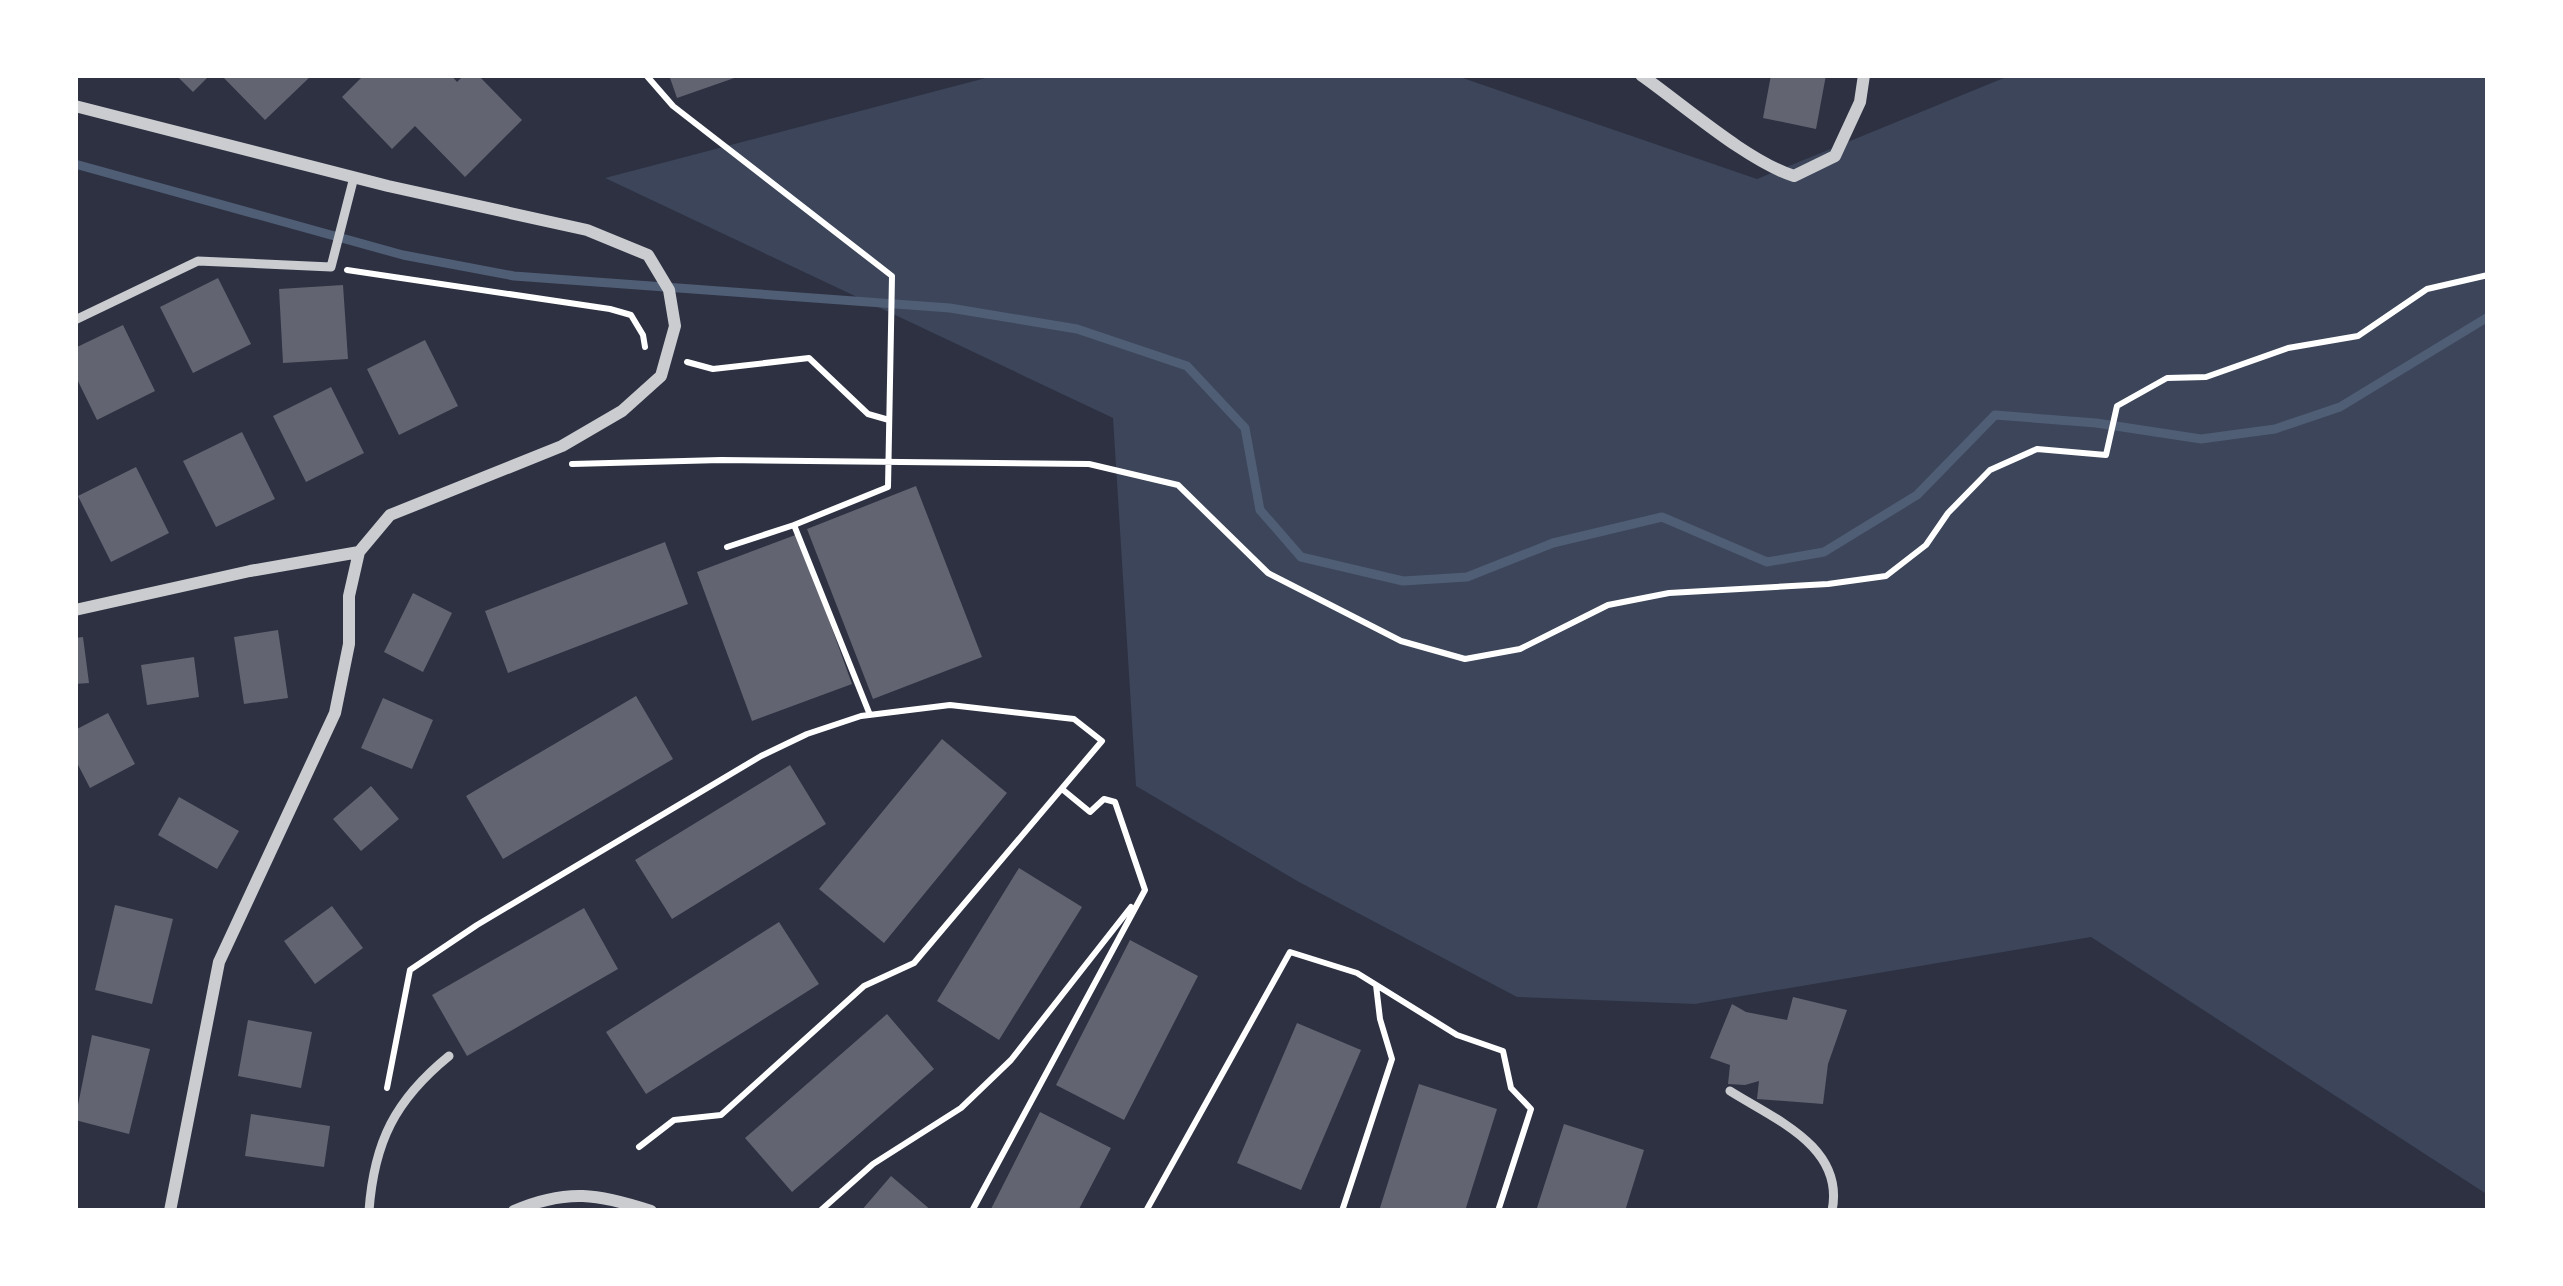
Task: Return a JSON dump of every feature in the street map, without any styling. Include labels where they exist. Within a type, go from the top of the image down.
[{"type":"street","points":[[1641,75],[1742,146],[1762,166],[1794,176],[1835,156],[1860,102],[1864,75]]},
{"type":"street","points":[[75,106],[587,230],[648,254],[669,290],[675,326],[661,376],[622,411],[562,446],[390,514],[359,552],[349,596],[349,644],[335,713],[219,962],[170,1211]]},
{"type":"street","points":[[75,610],[359,552]]},
{"type":"street","points":[[514,1211],[536,1202],[598,1194],[651,1211]]},
{"type":"lane","points":[[75,320],[197,261],[331,267],[354,177]]},
{"type":"lane","points":[[369,1211],[372,1169],[389,1123],[416,1083],[449,1056]]},
{"type":"lane","points":[[1730,1091],[1816,1146],[1837,1188],[1832,1211]]},
{"type":"path","points":[[646,75],[673,106],[892,276],[888,487],[727,547]]},
{"type":"path","points":[[331,267],[632,315],[643,335],[649,386]]},
{"type":"path","points":[[562,446],[573,465],[721,460],[1089,464],[1178,485],[1268,573],[1401,641],[1465,659],[1520,649],[1608,605],[1669,592],[1828,584],[1886,576],[1926,545],[1948,513],[1990,470],[2037,449],[2106,455],[2117,406],[2167,378],[2206,377],[2288,348],[2358,336],[2427,289],[2485,274]]},
{"type":"path","points":[[667,356],[713,369],[808,358],[868,414],[890,420]]},
{"type":"path","points":[[794,525],[870,715]]},
{"type":"path","points":[[385,1103],[410,970],[761,756],[807,734],[870,715],[950,705],[1074,718],[1102,741],[914,963],[864,986],[722,1115],[674,1120],[639,1147]]},
{"type":"path","points":[[972,1211],[1144,890],[1115,802],[1104,799],[1090,812],[1062,788]]},
{"type":"path","points":[[820,1211],[874,1164],[961,1108],[1011,1060],[1144,890]]},
{"type":"path","points":[[1145,1211],[1290,952],[1357,973],[1456,1035],[1503,1051],[1511,1088],[1531,1109],[1498,1211]]},
{"type":"path","points":[[1342,1211],[1392,1059],[1376,985]]},
{"type":"shaded area","points":[[997,75],[1454,75],[1757,179],[2011,75],[2488,75],[2488,1195],[2091,937],[1695,1004],[1517,997],[1299,882],[1136,786],[1113,418],[605,178]]},
{"type":"building","points":[[176,75],[210,75],[193,92]]},
{"type":"building","points":[[221,75],[312,75],[265,120]]},
{"type":"building","points":[[364,75],[451,75],[457,82],[464,75],[478,75],[522,120],[465,177],[415,126],[392,149],[342,97]]},
{"type":"building","points":[[669,75],[740,75],[740,76],[677,98]]},
{"type":"building","points":[[1771,75],[1826,75],[1816,129],[1763,118]]},
{"type":"building","points":[[218,278],[251,344],[193,373],[160,307]]},
{"type":"building","points":[[343,285],[348,359],[283,363],[279,289]]},
{"type":"building","points":[[123,325],[155,391],[97,420],[75,375],[75,348]]},
{"type":"building","points":[[425,340],[458,406],[399,435],[367,369]]},
{"type":"building","points":[[331,387],[364,453],[306,482],[273,416]]},
{"type":"building","points":[[242,432],[275,499],[216,527],[183,461]]},
{"type":"building","points":[[136,467],[169,533],[111,562],[78,496]]},
{"type":"building","points":[[916,486],[982,657],[873,699],[807,529]]},
{"type":"building","points":[[798,534],[852,684],[752,721],[697,572]]},
{"type":"building","points":[[665,542],[688,604],[508,673],[485,611]]},
{"type":"building","points":[[413,593],[452,613],[423,672],[384,652]]},
{"type":"building","points":[[278,630],[288,698],[244,704],[234,637]]},
{"type":"building","points":[[83,637],[89,683],[75,684],[75,638]]},
{"type":"building","points":[[194,657],[199,697],[147,705],[141,665]]},
{"type":"building","points":[[636,696],[673,759],[503,859],[466,796]]},
{"type":"building","points":[[383,698],[433,720],[412,769],[361,748]]},
{"type":"building","points":[[108,713],[135,764],[90,788],[75,759],[75,730]]},
{"type":"building","points":[[942,739],[1007,793],[884,943],[819,889]]},
{"type":"building","points":[[790,765],[826,824],[672,919],[635,860]]},
{"type":"building","points":[[371,786],[399,819],[361,851],[333,819]]},
{"type":"building","points":[[179,797],[239,831],[217,869],[158,835]]},
{"type":"building","points":[[1019,868],[1082,907],[999,1040],[937,1001]]},
{"type":"building","points":[[115,905],[173,919],[152,1004],[95,990]]},
{"type":"building","points":[[332,906],[363,948],[315,984],[284,941]]},
{"type":"building","points":[[584,908],[618,969],[467,1056],[432,995]]},
{"type":"building","points":[[779,922],[819,984],[646,1094],[606,1032]]},
{"type":"building","points":[[1130,940],[1198,976],[1124,1120],[1056,1085]]},
{"type":"building","points":[[1793,997],[1847,1010],[1828,1064],[1823,1104],[1757,1099],[1759,1081],[1728,1084],[1730,1065],[1710,1058],[1732,1004],[1746,1012],[1787,1020]]},
{"type":"building","points":[[887,1014],[934,1069],[792,1192],[745,1138]]},
{"type":"building","points":[[248,1020],[312,1032],[301,1088],[238,1076]]},
{"type":"building","points":[[1297,1023],[1361,1050],[1301,1190],[1237,1163]]},
{"type":"building","points":[[92,1035],[150,1049],[129,1134],[75,1120]]},
{"type":"building","points":[[1419,1084],[1497,1109],[1465,1211],[1379,1211]]},
{"type":"building","points":[[1040,1112],[1111,1148],[1078,1211],[990,1211]]},
{"type":"building","points":[[251,1114],[330,1126],[324,1167],[245,1156]]},
{"type":"building","points":[[1564,1124],[1644,1150],[1625,1211],[1536,1211]]},
{"type":"building","points":[[891,1176],[932,1211],[861,1211]]},
{"type":"waterway","points":[[75,164],[403,255],[514,276],[950,308],[1077,329],[1187,366],[1245,428],[1260,510],[1301,557],[1403,581],[1467,577],[1553,543],[1662,517],[1767,562],[1824,552],[1917,495],[1995,415],[2096,423],[2201,439],[2275,429],[2340,407],[2488,317]]}]
